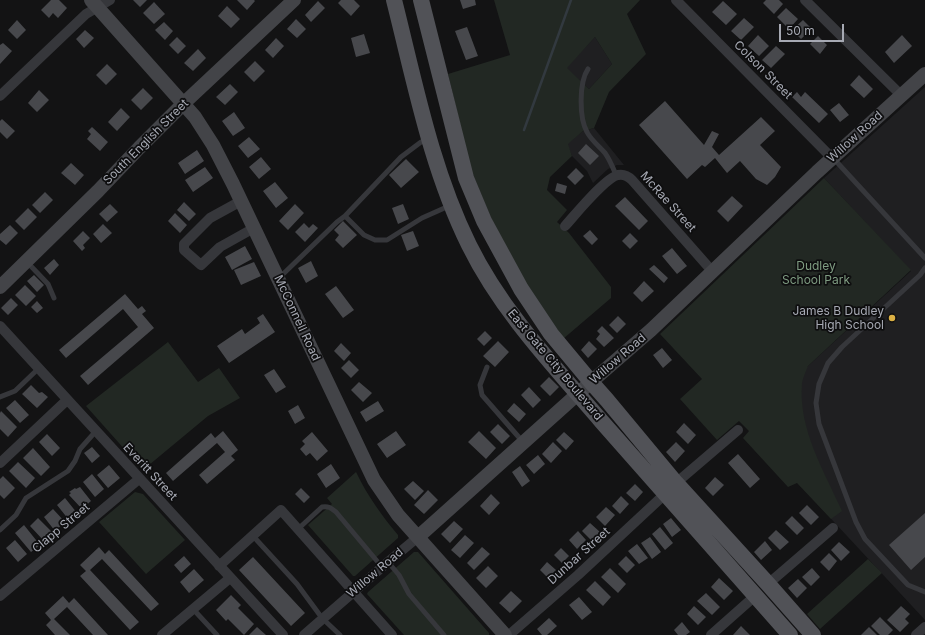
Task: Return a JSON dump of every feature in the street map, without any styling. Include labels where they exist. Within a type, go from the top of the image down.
[{"type":"main road","name":"East Gate City Boulevard","points":[[394,0],[430,141],[446,193],[470,247],[504,304],[531,341],[577,394],[768,584],[813,635]]},
{"type":"main road","name":"East Gate City Boulevard","points":[[420,0],[466,178],[484,221],[521,289],[551,334],[590,382],[607,400],[670,488],[755,596],[790,635]]},
{"type":"street","points":[[0,96],[86,14],[94,4],[110,0]]},
{"type":"street","name":"South English Street","points":[[0,287],[183,104],[294,0]]},
{"type":"street","name":"Colson Street","points":[[676,0],[832,158]]},
{"type":"street","points":[[805,0],[901,95]]},
{"type":"street","name":"McConnell Road","points":[[94,4],[195,117],[213,145],[241,200],[374,480],[388,501],[418,537],[505,635]]},
{"type":"street","name":"Willow Road","points":[[304,635],[418,537],[590,382],[651,330],[832,158],[925,74]]},
{"type":"street","points":[[565,226],[606,182],[616,175]]},
{"type":"street","name":"McRae Street","points":[[616,175],[623,175],[632,180],[712,271]]},
{"type":"street","points":[[241,200],[210,218],[184,244],[184,250],[201,265],[220,247],[254,228]]},
{"type":"street","name":"Everitt Street","points":[[0,326],[283,635]]},
{"type":"street","points":[[0,463],[67,400]]},
{"type":"street","name":"Dunbar Street","points":[[509,635],[578,575],[670,488],[738,430]]},
{"type":"street","name":"Clapp Street","points":[[2,592],[139,479]]},
{"type":"street","points":[[219,566],[281,510],[392,635]]},
{"type":"street","points":[[768,584],[833,528]]},
{"type":"street","points":[[162,635],[230,578]]},
{"type":"street","points":[[711,635],[755,596]]},
{"type":"street","points":[[916,635],[925,627]]},
{"type":"lane","points":[[588,69],[584,74],[581,96],[584,126],[587,132],[606,155],[616,175]]},
{"type":"lane","points":[[278,279],[345,216],[401,157],[421,142],[430,141]]},
{"type":"lane","points":[[832,158],[925,258]]},
{"type":"lane","points":[[345,216],[364,235],[375,240],[387,240],[422,218],[451,205]]},
{"type":"lane","points":[[26,262],[48,284],[54,298]]},
{"type":"lane","points":[[925,268],[920,275],[842,347],[828,363],[819,384],[816,402],[819,424],[853,515],[865,539],[908,585],[925,592]]},
{"type":"lane","points":[[488,367],[480,385],[482,395],[524,442]]},
{"type":"lane","points":[[0,397],[15,391],[39,368]]},
{"type":"lane","points":[[0,530],[16,515],[26,498],[68,471],[75,461],[80,449],[96,431]]},
{"type":"lane","points":[[298,529],[322,507],[327,506],[331,508],[385,564],[399,575],[409,594],[444,635]]},
{"type":"lane","points":[[253,536],[297,584],[322,618],[340,635]]},
{"type":"lane","points":[[193,609],[217,635]]},
{"type":"shaded area","points":[[595,37],[612,64],[589,89],[566,68]]},
{"type":"shaded area","name":"James B Dudley High School","points":[[925,87],[925,620],[744,425],[911,271],[824,178]]},
{"type":"shaded area","points":[[594,128],[624,165],[617,165],[608,169],[593,183],[587,171],[572,156],[567,144],[583,131]]},
{"type":"green space","points":[[494,0],[640,0],[627,14],[646,54],[609,92],[594,128],[583,131],[568,144],[572,156],[550,177],[547,190],[567,210],[557,222],[569,233],[611,287],[611,298],[563,339],[540,309],[491,218],[471,170],[448,74],[510,55]],"holes":[[[595,37],[612,64],[589,89],[567,68]]]},
{"type":"green space","name":"Dudley School Park","points":[[824,178],[911,270],[808,366],[803,379],[802,400],[808,433],[820,465],[842,511],[831,519],[797,483],[788,487],[743,438],[749,431],[739,421],[717,440],[680,399],[702,379],[660,334]]},
{"type":"green space","points":[[168,342],[198,382],[219,368],[240,398],[208,416],[143,470],[86,406]]},
{"type":"green space","points":[[356,472],[370,497],[398,535],[398,538],[355,576],[353,576],[308,525],[332,504],[327,498]]},
{"type":"green space","points":[[135,492],[143,494],[185,540],[146,574],[99,522]]},
{"type":"green space","points":[[414,552],[418,552],[489,633],[489,635],[404,635],[367,594]]},
{"type":"green space","points":[[868,559],[882,573],[820,629],[807,614]]},
{"type":"building","points":[[51,0],[59,0],[67,8],[58,18],[53,13],[49,18],[41,10]]},
{"type":"building","points":[[133,0],[147,0],[140,7]]},
{"type":"building","points":[[237,0],[254,0],[255,1],[247,10]]},
{"type":"building","points":[[341,0],[354,0],[360,6],[351,16],[338,3]]},
{"type":"building","points":[[460,0],[475,0],[476,5],[463,9]]},
{"type":"building","points":[[766,0],[779,0],[783,4],[774,14],[763,3]]},
{"type":"building","points":[[318,1],[325,8],[311,22],[305,15]]},
{"type":"building","points":[[723,1],[737,14],[726,25],[712,12]]},
{"type":"building","points":[[154,2],[165,14],[154,24],[143,13]]},
{"type":"building","points":[[227,6],[240,19],[231,28],[218,16]]},
{"type":"building","points":[[786,8],[798,19],[789,29],[777,17]]},
{"type":"building","points":[[744,18],[754,27],[741,40],[731,31]]},
{"type":"building","points":[[296,19],[306,29],[297,38],[287,29]]},
{"type":"building","points":[[17,20],[26,30],[17,39],[8,30]]},
{"type":"building","points":[[803,20],[812,29],[801,39],[792,30]]},
{"type":"building","points":[[164,22],[173,31],[165,40],[155,30]]},
{"type":"building","points":[[467,27],[478,56],[466,60],[455,31]]},
{"type":"building","points":[[85,30],[94,38],[84,48],[76,39]]},
{"type":"building","points":[[364,34],[370,53],[356,57],[351,38]]},
{"type":"building","points":[[758,35],[769,46],[759,56],[748,46]]},
{"type":"building","points":[[902,35],[912,46],[894,63],[885,52]]},
{"type":"building","points":[[818,36],[827,45],[820,54],[810,44]]},
{"type":"building","points":[[177,37],[186,46],[178,54],[169,45]]},
{"type":"building","points":[[276,38],[284,46],[273,58],[265,50]]},
{"type":"building","points":[[3,43],[12,51],[0,64],[0,45]]},
{"type":"building","points":[[776,46],[785,54],[771,68],[762,60]]},
{"type":"building","points":[[198,49],[206,58],[193,71],[184,63]]},
{"type":"building","points":[[255,61],[265,71],[254,82],[244,72]]},
{"type":"building","points":[[107,64],[117,74],[106,85],[96,75]]},
{"type":"building","points":[[859,75],[873,89],[864,98],[850,85]]},
{"type":"building","points":[[230,84],[238,92],[225,105],[216,97]]},
{"type":"building","points":[[143,88],[153,98],[141,110],[131,100]]},
{"type":"building","points":[[39,90],[49,100],[37,112],[28,103]]},
{"type":"building","points":[[797,92],[801,97],[805,92],[828,114],[819,123],[792,97]]},
{"type":"building","points":[[665,101],[704,145],[712,131],[719,134],[712,147],[719,155],[761,117],[775,131],[760,145],[781,167],[775,177],[767,185],[756,179],[740,161],[727,173],[715,158],[705,167],[702,165],[687,179],[639,125]]},
{"type":"building","points":[[839,103],[849,115],[840,122],[830,110]]},
{"type":"building","points":[[121,108],[130,117],[117,131],[108,122]]},
{"type":"building","points":[[234,112],[245,128],[233,136],[222,121]]},
{"type":"building","points":[[2,119],[15,131],[7,139],[0,132],[0,121]]},
{"type":"building","points":[[92,127],[108,142],[100,151],[87,139],[91,134],[88,131]]},
{"type":"building","points":[[249,137],[260,149],[248,158],[238,146]]},
{"type":"building","points":[[586,144],[599,156],[590,165],[578,153]]},
{"type":"building","points":[[197,150],[204,161],[185,174],[178,163]]},
{"type":"building","points":[[261,157],[271,169],[259,179],[249,167]]},
{"type":"building","points":[[406,159],[419,172],[401,188],[389,175]]},
{"type":"building","points":[[71,163],[84,175],[75,185],[61,173]]},
{"type":"building","points":[[205,167],[213,178],[193,192],[185,180]]},
{"type":"building","points":[[576,168],[584,176],[575,185],[567,177]]},
{"type":"building","points":[[275,182],[288,198],[276,208],[263,191]]},
{"type":"building","points":[[557,183],[567,186],[565,194],[555,191]]},
{"type":"building","points":[[45,192],[53,200],[40,213],[32,205]]},
{"type":"building","points":[[732,196],[743,206],[728,222],[717,211]]},
{"type":"building","points":[[625,197],[648,221],[639,230],[615,206]]},
{"type":"building","points":[[184,202],[196,214],[189,221],[177,210]]},
{"type":"building","points":[[110,204],[118,212],[107,222],[99,214]]},
{"type":"building","points":[[295,204],[304,213],[288,230],[279,221]]},
{"type":"building","points":[[403,204],[409,219],[398,224],[392,208]]},
{"type":"building","points":[[28,208],[37,217],[24,230],[15,221]]},
{"type":"building","points":[[175,213],[187,225],[180,233],[168,221]]},
{"type":"building","points":[[343,221],[357,235],[343,248],[335,240],[339,235],[334,230]]},
{"type":"building","points":[[304,223],[309,228],[313,224],[318,228],[305,242],[295,232]]},
{"type":"building","points":[[103,224],[112,233],[101,243],[93,234]]},
{"type":"building","points":[[10,225],[18,233],[6,245],[0,240],[0,234]]},
{"type":"building","points":[[590,230],[598,239],[592,245],[583,236]]},
{"type":"building","points":[[83,231],[90,238],[83,245],[85,248],[82,251],[73,241]]},
{"type":"building","points":[[413,231],[419,246],[407,251],[401,235]]},
{"type":"building","points":[[630,233],[638,241],[630,249],[622,241]]},
{"type":"building","points":[[245,246],[252,259],[232,270],[225,257]]},
{"type":"building","points":[[672,248],[687,266],[677,274],[662,256]]},
{"type":"building","points":[[54,259],[59,265],[50,275],[44,268]]},
{"type":"building","points":[[311,261],[318,276],[306,283],[298,268]]},
{"type":"building","points":[[254,262],[261,276],[241,285],[234,270]]},
{"type":"building","points":[[654,265],[668,278],[664,283],[649,269]]},
{"type":"building","points":[[34,275],[44,285],[37,292],[27,281]]},
{"type":"building","points":[[644,281],[654,291],[642,302],[633,293]]},
{"type":"building","points":[[25,285],[36,296],[26,306],[15,295]]},
{"type":"building","points":[[336,286],[354,310],[343,318],[325,294]]},
{"type":"building","points":[[125,294],[138,309],[142,306],[146,311],[142,314],[154,328],[88,385],[80,376],[138,327],[123,309],[66,358],[59,350]]},
{"type":"building","points":[[11,298],[18,305],[8,315],[1,308]]},
{"type":"building","points":[[37,301],[43,308],[37,313],[31,307]]},
{"type":"building","points":[[263,314],[275,332],[229,363],[217,346],[242,329],[245,334],[260,323],[257,318]]},
{"type":"building","points":[[618,316],[626,324],[617,333],[609,325]]},
{"type":"building","points":[[602,326],[614,338],[604,347],[596,339],[600,334],[597,331]]},
{"type":"building","points":[[485,331],[492,338],[484,346],[477,339]]},
{"type":"building","points":[[498,341],[509,352],[495,367],[483,356]]},
{"type":"building","points":[[589,341],[597,349],[588,358],[581,350]]},
{"type":"building","points":[[341,343],[351,353],[344,361],[334,351]]},
{"type":"building","points":[[662,348],[672,360],[663,368],[653,355]]},
{"type":"building","points":[[349,360],[359,370],[351,378],[341,368]]},
{"type":"building","points":[[274,369],[286,387],[276,393],[264,375]]},
{"type":"building","points":[[549,377],[559,387],[550,396],[540,386]]},
{"type":"building","points":[[359,382],[372,393],[363,402],[351,390]]},
{"type":"building","points":[[31,385],[39,393],[42,392],[48,397],[37,408],[22,394]]},
{"type":"building","points":[[529,387],[541,400],[533,408],[521,395]]},
{"type":"building","points":[[15,400],[29,415],[20,423],[6,408]]},
{"type":"building","points":[[378,401],[384,411],[366,422],[360,412]]},
{"type":"building","points":[[514,403],[526,414],[519,422],[507,411]]},
{"type":"building","points":[[298,405],[305,418],[295,424],[288,411]]},
{"type":"building","points":[[1,411],[17,427],[8,437],[0,429]]},
{"type":"building","points":[[684,423],[696,435],[688,444],[676,432]]},
{"type":"building","points":[[498,424],[510,436],[502,444],[490,432]]},
{"type":"building","points":[[223,431],[238,450],[231,456],[235,460],[207,484],[199,475],[225,452],[217,443],[173,481],[166,473],[211,433],[215,438]]},
{"type":"building","points":[[396,431],[406,445],[387,458],[377,444]]},
{"type":"building","points":[[479,431],[496,448],[486,459],[468,442]]},
{"type":"building","points":[[312,432],[328,451],[317,461],[310,453],[306,456],[300,449],[305,444],[302,441]]},
{"type":"building","points":[[564,432],[574,441],[566,450],[556,440]]},
{"type":"building","points":[[47,434],[60,448],[52,456],[39,442]]},
{"type":"building","points":[[553,442],[562,451],[551,463],[542,454]]},
{"type":"building","points":[[676,442],[685,451],[675,462],[666,452]]},
{"type":"building","points":[[92,447],[100,456],[92,463],[84,453]]},
{"type":"building","points":[[33,448],[50,467],[41,476],[23,458]]},
{"type":"building","points":[[738,454],[760,479],[750,488],[728,463]]},
{"type":"building","points":[[538,455],[545,464],[534,474],[526,465]]},
{"type":"building","points":[[18,462],[35,478],[26,488],[9,471]]},
{"type":"building","points":[[331,464],[340,478],[326,488],[317,474]]},
{"type":"building","points":[[109,465],[120,478],[108,488],[97,475]]},
{"type":"building","points":[[520,466],[530,481],[522,487],[512,472]]},
{"type":"building","points":[[92,474],[104,489],[95,497],[83,482]]},
{"type":"building","points":[[3,476],[15,488],[4,499],[0,495],[0,479]]},
{"type":"building","points":[[715,477],[724,485],[713,496],[705,488]]},
{"type":"building","points":[[413,481],[424,491],[415,500],[404,489]]},
{"type":"building","points":[[635,484],[643,492],[635,501],[626,493]]},
{"type":"building","points":[[80,487],[91,501],[82,509],[69,495],[71,493],[69,492]]},
{"type":"building","points":[[301,488],[310,497],[304,503],[295,494]]},
{"type":"building","points":[[428,490],[438,500],[424,514],[414,505]]},
{"type":"building","points":[[491,494],[500,503],[489,515],[480,506]]},
{"type":"building","points":[[621,496],[629,504],[620,514],[612,506]]},
{"type":"building","points":[[65,498],[77,513],[69,520],[57,505]]},
{"type":"building","points":[[807,505],[819,517],[811,525],[799,513]]},
{"type":"building","points":[[606,507],[615,515],[605,526],[596,517]]},
{"type":"building","points":[[53,509],[65,522],[55,531],[44,517]]},
{"type":"building","points":[[925,513],[925,557],[911,570],[889,545]]},
{"type":"building","points":[[792,516],[804,528],[797,535],[785,523]]},
{"type":"building","points":[[38,518],[53,533],[44,541],[30,526]]},
{"type":"building","points":[[671,518],[681,530],[672,537],[663,524]]},
{"type":"building","points":[[454,521],[463,529],[450,543],[441,534]]},
{"type":"building","points":[[590,523],[600,532],[592,541],[582,531]]},
{"type":"building","points":[[24,525],[40,545],[31,552],[15,533]]},
{"type":"building","points":[[660,527],[673,543],[665,550],[652,534]]},
{"type":"building","points":[[776,530],[789,542],[780,550],[768,538]]},
{"type":"building","points":[[578,531],[586,540],[577,549],[569,540]]},
{"type":"building","points":[[465,535],[474,543],[460,558],[451,550]]},
{"type":"building","points":[[650,537],[661,552],[652,559],[641,543]]},
{"type":"building","points":[[15,540],[27,554],[18,562],[6,548]]},
{"type":"building","points":[[765,541],[772,550],[761,560],[754,552]]},
{"type":"building","points":[[839,542],[850,552],[841,561],[831,550]]},
{"type":"building","points":[[637,544],[648,558],[639,564],[628,551]]},
{"type":"building","points":[[99,547],[105,554],[109,550],[159,604],[151,611],[102,559],[90,570],[139,622],[130,630],[80,576],[86,571],[80,565]]},
{"type":"building","points":[[482,547],[490,554],[474,570],[467,563]]},
{"type":"building","points":[[561,548],[569,556],[562,563],[554,555]]},
{"type":"building","points":[[829,553],[837,561],[829,571],[820,562]]},
{"type":"building","points":[[184,556],[191,564],[181,573],[174,565]]},
{"type":"building","points":[[626,556],[635,565],[627,573],[618,564]]},
{"type":"building","points":[[253,557],[305,613],[291,626],[239,570]]},
{"type":"building","points":[[547,562],[556,570],[548,578],[540,570]]},
{"type":"building","points":[[488,566],[498,576],[486,588],[476,578]]},
{"type":"building","points":[[610,568],[626,584],[618,593],[601,577]]},
{"type":"building","points":[[812,568],[820,577],[811,586],[802,577]]},
{"type":"building","points":[[194,569],[204,580],[189,593],[180,582]]},
{"type":"building","points":[[719,578],[733,591],[724,600],[711,587]]},
{"type":"building","points":[[798,579],[807,588],[797,598],[788,588]]},
{"type":"building","points":[[595,581],[611,597],[603,606],[586,590]]},
{"type":"building","points":[[511,591],[522,601],[510,613],[499,603]]},
{"type":"building","points":[[706,593],[720,607],[712,615],[697,601]]},
{"type":"building","points":[[231,595],[241,605],[238,608],[254,624],[244,635],[228,619],[226,621],[216,610]]},
{"type":"building","points":[[63,596],[69,603],[74,598],[108,635],[93,635],[67,607],[54,619],[70,635],[55,635],[46,625],[51,620],[45,613]]},
{"type":"building","points":[[579,597],[592,612],[582,620],[569,605]]},
{"type":"building","points":[[694,606],[706,617],[698,625],[687,614]]},
{"type":"building","points":[[901,606],[910,614],[905,619],[909,623],[900,632],[887,620]]},
{"type":"building","points":[[880,617],[893,630],[888,635],[880,635],[871,626]]},
{"type":"building","points":[[549,618],[557,626],[547,635],[542,635],[537,629]]},
{"type":"building","points":[[682,622],[690,632],[686,635],[678,635],[674,630]]},
{"type":"building","points":[[741,626],[750,635],[733,635]]},
{"type":"building","points":[[257,627],[266,635],[249,635]]},
{"type":"building","points":[[869,627],[877,635],[861,635]]},
{"type":"waterway","points":[[524,130],[571,0]]},
{"type":"place","name":"James B Dudley High School","points":[[892,318]]}]
